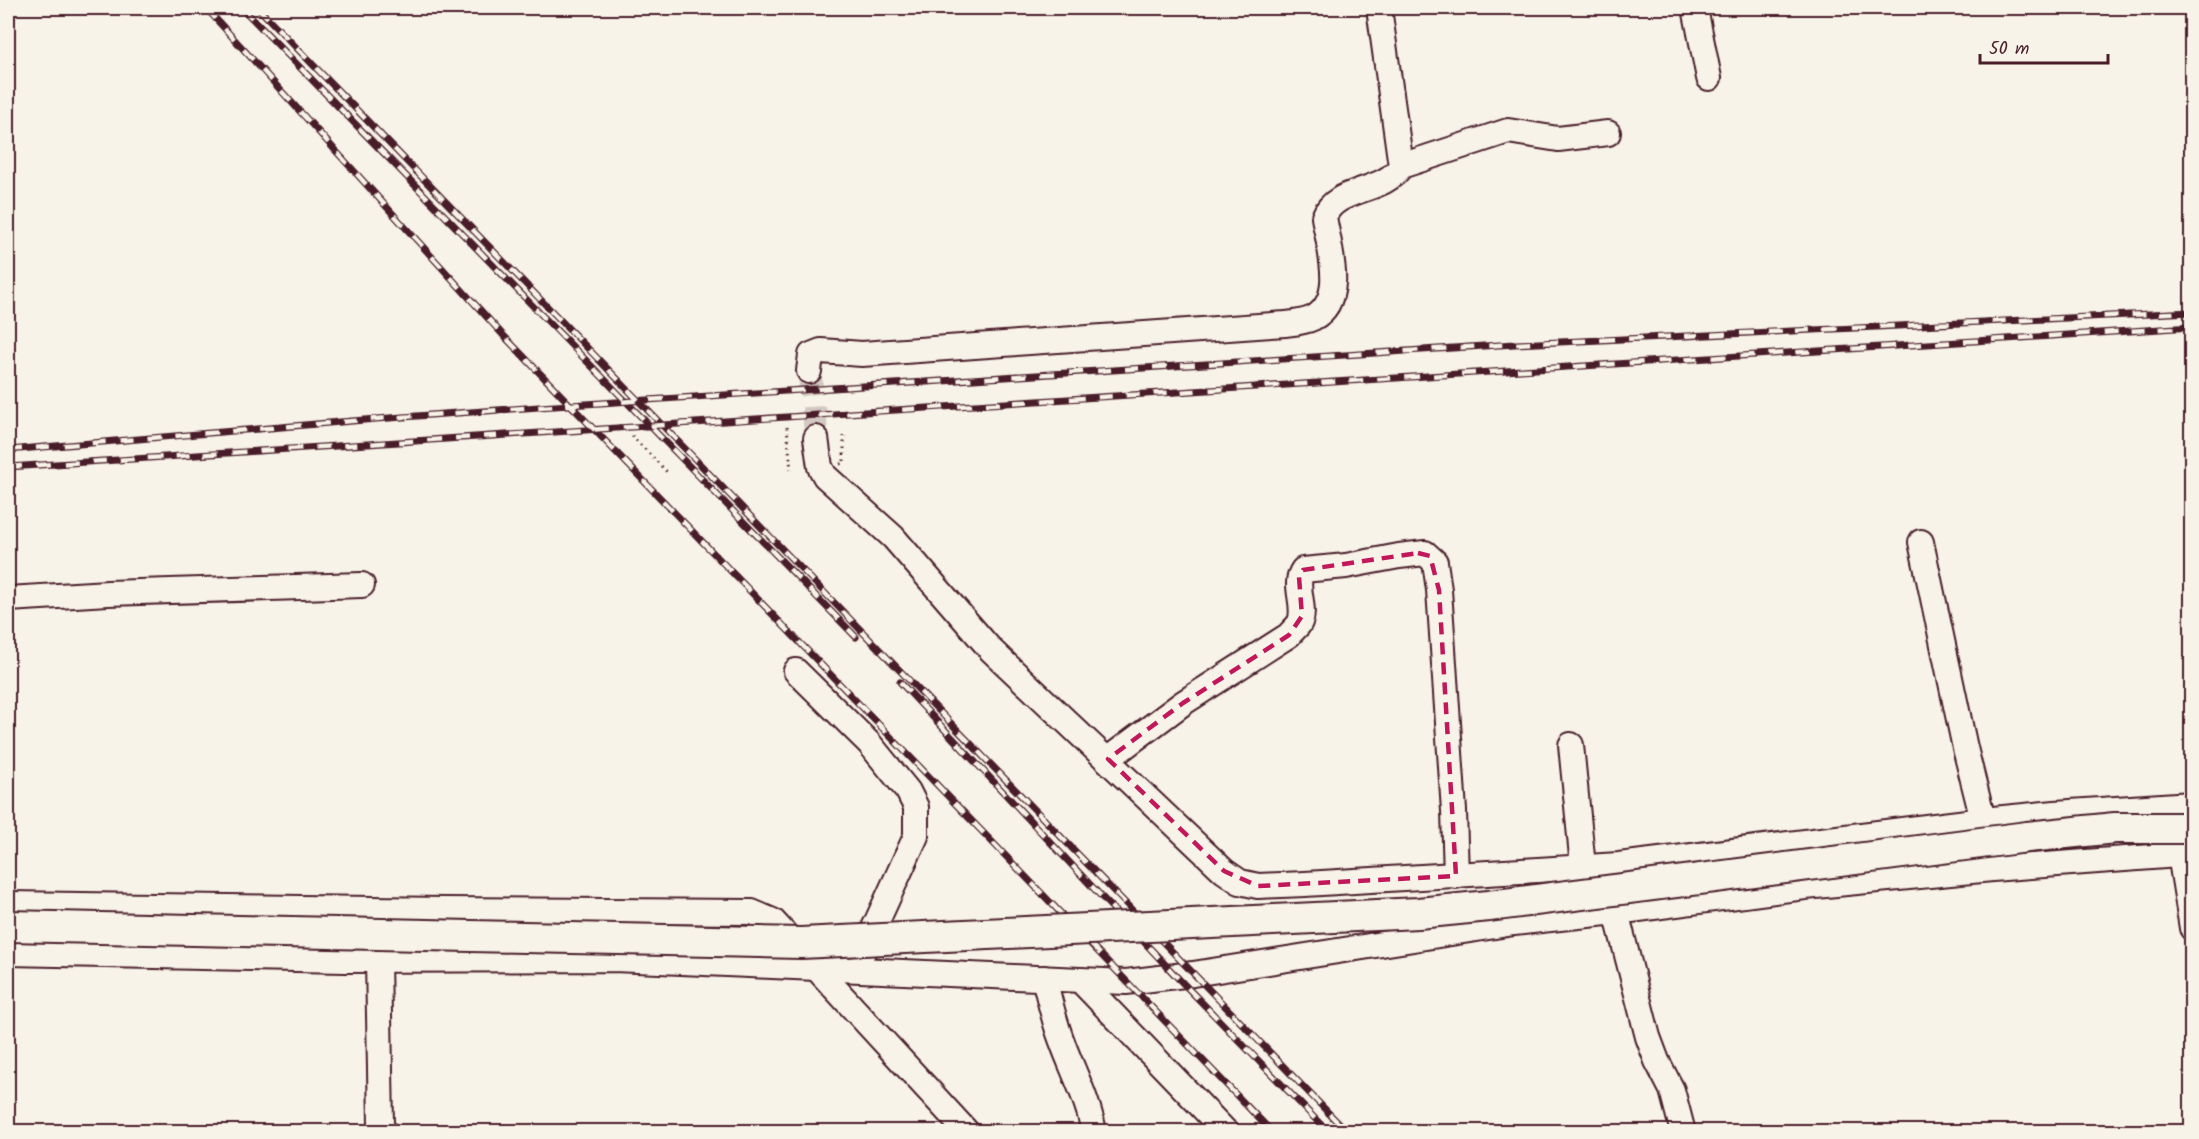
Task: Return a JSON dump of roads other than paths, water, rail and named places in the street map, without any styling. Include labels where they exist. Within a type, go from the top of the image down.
[{"type":"main road","points":[[8,926],[801,943],[1418,913],[2115,828],[2188,845]]},
{"type":"street","points":[[809,371],[811,355],[821,351],[874,353],[1285,324],[1311,319],[1325,309],[1333,295],[1334,280],[1324,217],[1327,208],[1335,201],[1389,180],[1401,166],[1379,8]]},
{"type":"street","points":[[1695,8],[1709,78]]},
{"type":"street","points":[[1401,166],[1508,131],[1558,139],[1608,133]]},
{"type":"street","points":[[816,438],[820,467],[825,476],[893,537],[991,650],[1224,871],[1240,882],[1258,886],[1619,865],[1983,820],[2192,804]]},
{"type":"street","points":[[1921,542],[1965,748],[1983,820]]},
{"type":"street","points":[[1108,759],[1183,703],[1289,635],[1302,616],[1299,577],[1303,570],[1346,566],[1425,553],[1435,562],[1439,590],[1454,811],[1456,876]]},
{"type":"street","points":[[8,599],[108,593],[362,585]]},
{"type":"street","points":[[796,671],[869,743],[908,791],[916,807],[916,836],[855,970]]},
{"type":"street","points":[[1571,745],[1583,867]]},
{"type":"street","points":[[8,953],[378,960],[614,959],[1126,982],[1514,923],[1805,887],[2188,845],[2192,928]]},
{"type":"street","points":[[8,904],[752,912],[773,921],[966,1131]]},
{"type":"street","points":[[1616,912],[1648,1037],[1672,1090],[1683,1131]]},
{"type":"street","points":[[378,960],[381,1124],[384,1131]]},
{"type":"street","points":[[1044,978],[1057,1028],[1081,1083],[1094,1131]]},
{"type":"street","points":[[1080,980],[1226,1131]]},
{"type":"tunnel","points":[[809,371],[816,438]]},
{"type":"railway","points":[[206,8],[503,335],[1272,1132]]},
{"type":"railway","points":[[242,8],[856,637]]},
{"type":"railway","points":[[258,8],[1347,1132]]},
{"type":"railway","points":[[8,450],[539,407],[1515,344],[2192,312]]},
{"type":"railway","points":[[8,467],[2192,327]]},
{"type":"railway","points":[[900,682],[1176,976],[1328,1132]]}]
